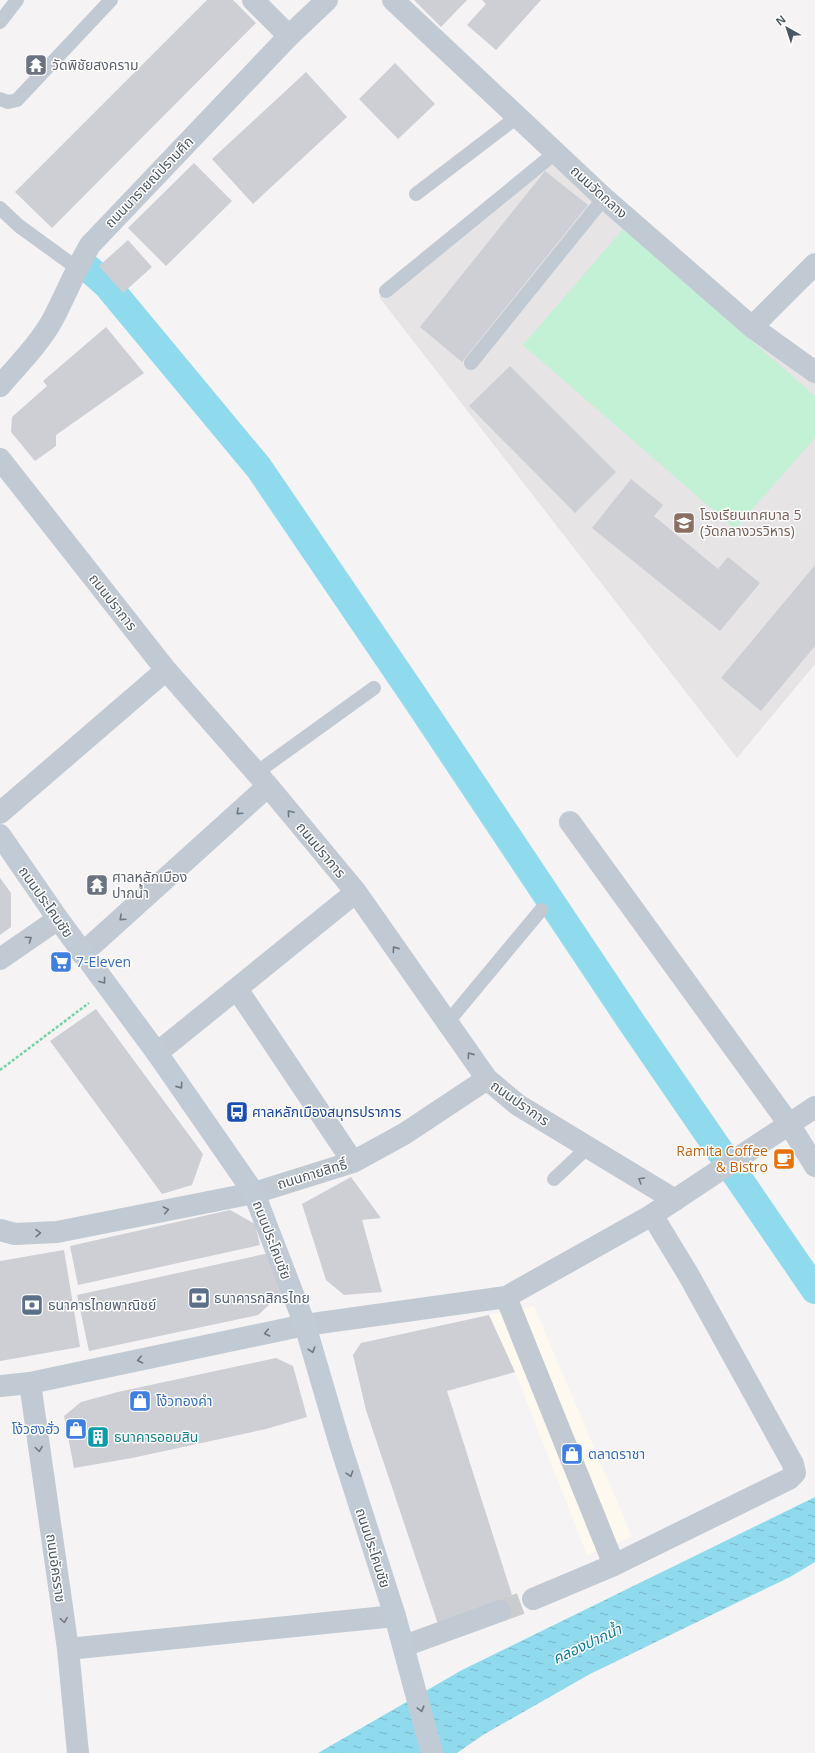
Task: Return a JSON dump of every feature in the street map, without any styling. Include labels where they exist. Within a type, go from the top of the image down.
[{"type":"main road","name":"ถนนประโคนชัย","points":[[0,835],[82,954],[157,1053],[254,1193],[305,1325],[339,1441],[404,1646],[432,1753]]},
{"type":"street","points":[[253,0],[289,36]]},
{"type":"street","name":"ถนนนารายณ์ปราบศึก","points":[[0,386],[33,347],[52,320],[77,268],[90,245],[289,36],[327,0]]},
{"type":"street","name":"ถนนวัดกลาง","points":[[393,0],[604,198],[752,327],[815,372]]},
{"type":"street","points":[[752,327],[815,264]]},
{"type":"street","name":"ถนนปราการ","points":[[0,459],[166,670],[262,779],[356,892],[487,1079],[518,1105],[674,1200]]},
{"type":"street","points":[[0,813],[166,670]]},
{"type":"street","points":[[82,954],[262,779]]},
{"type":"street","points":[[570,822],[789,1124],[815,1166]]},
{"type":"street","points":[[157,1053],[356,892]]},
{"type":"street","points":[[0,959],[58,919]]},
{"type":"street","points":[[237,989],[353,1162]]},
{"type":"street","name":"ถนนกายสิทธิ์","points":[[0,1230],[14,1234],[57,1232],[254,1193],[353,1162],[404,1134],[487,1079]]},
{"type":"street","points":[[0,1386],[30,1383],[305,1325],[506,1297],[652,1215],[815,1108]]},
{"type":"street","points":[[533,1599],[614,1565],[790,1479],[795,1473],[794,1464],[688,1274],[652,1215]]},
{"type":"street","points":[[506,1297],[614,1565]]},
{"type":"street","name":"ถนนอัครราช","points":[[30,1383],[68,1648],[78,1753]]},
{"type":"street","points":[[404,1646],[500,1612]]},
{"type":"street","points":[[68,1648],[395,1616]]},
{"type":"lane","points":[[0,22],[17,0]]},
{"type":"lane","points":[[0,99],[8,102],[18,100],[111,0]]},
{"type":"lane","points":[[416,194],[517,117]]},
{"type":"lane","points":[[386,291],[555,153]]},
{"type":"lane","points":[[471,363],[604,198]]},
{"type":"lane","points":[[0,208],[19,226],[77,268]]},
{"type":"lane","points":[[262,779],[374,688]]},
{"type":"lane","points":[[447,1023],[541,910]]},
{"type":"lane","points":[[554,1179],[588,1147]]},
{"type":"path","points":[[0,1070],[109,989]]},
{"type":"shaded area","name":"โรงเรียนเทศบาล 5 (วัดกลางวรวิหาร)","points":[[546,160],[749,333],[815,382],[815,664],[737,758],[379,297]]},
{"type":"shaded area","name":"ตลาดราชา","points":[[534,1306],[632,1537],[587,1555],[515,1372],[489,1315]]},
{"type":"green space","points":[[623,229],[815,396],[815,438],[735,529],[523,345]]},
{"type":"water","name":"คลองปากน้ำ","points":[[815,1497],[815,1562],[790,1577],[590,1674],[483,1735],[457,1753],[318,1753],[462,1670]]},
{"type":"building","points":[[207,0],[233,0],[256,23],[52,228],[15,192]]},
{"type":"building","points":[[414,0],[467,0],[441,27]]},
{"type":"building","points":[[482,0],[541,0],[496,50],[467,25],[486,4]]},
{"type":"building","points":[[395,63],[435,104],[398,139],[359,99]]},
{"type":"building","points":[[306,72],[347,117],[253,204],[212,159]]},
{"type":"building","points":[[194,163],[232,201],[166,266],[128,228]]},
{"type":"building","points":[[545,171],[588,205],[462,362],[420,327]]},
{"type":"building","points":[[128,240],[152,267],[123,293],[99,266]]},
{"type":"building","points":[[106,327],[144,373],[56,435],[56,446],[35,461],[11,432],[12,417],[47,386],[43,381]]},
{"type":"building","points":[[510,366],[616,472],[575,513],[469,406]]},
{"type":"building","points":[[631,479],[663,505],[654,516],[718,569],[728,557],[760,583],[720,631],[592,528]]},
{"type":"building","points":[[815,565],[815,646],[761,711],[721,678]]},
{"type":"building","points":[[0,878],[11,893],[11,927],[0,935]]},
{"type":"building","points":[[96,1009],[203,1154],[192,1185],[162,1194],[50,1041]]},
{"type":"building","points":[[351,1177],[381,1218],[362,1220],[382,1292],[344,1295],[326,1280],[302,1204]]},
{"type":"building","points":[[230,1210],[255,1224],[260,1245],[78,1285],[70,1246]]},
{"type":"building","points":[[64,1250],[80,1347],[0,1361],[0,1261]]},
{"type":"building","points":[[274,1252],[282,1293],[258,1315],[89,1351],[77,1295]]},
{"type":"building","points":[[489,1315],[515,1372],[447,1391],[512,1595],[438,1624],[366,1410],[353,1355],[361,1343]]},
{"type":"building","points":[[276,1358],[293,1366],[307,1417],[266,1429],[132,1458],[74,1468],[64,1416],[81,1402],[118,1392]]},
{"type":"waterway","points":[[89,269],[107,285],[259,468],[418,702],[632,1023],[815,1290]]},
{"type":"tunnel","points":[[500,1611],[533,1599]]},
{"type":"place","name":"วัดพิชัยสงคราม","points":[[36,65]]},
{"type":"place","name":"โรงเรียนเทศบาล 5 (วัดกลางวรวิหาร)","points":[[684,523]]},
{"type":"place","name":"ศาลหลักเมือง ปากน้ำ","points":[[97,885]]},
{"type":"place","name":"7-Eleven","points":[[61,962]]},
{"type":"place","name":"ศาลหลักเมืองสมุทรปราการ","points":[[237,1112]]},
{"type":"place","name":"Ramita Coffee & Bistro","points":[[784,1159]]},
{"type":"place","name":"ธนาคารกสิกรไทย","points":[[199,1298]]},
{"type":"place","name":"ธนาคารไทยพาณิชย์","points":[[32,1305]]},
{"type":"place","name":"โง้วทองคำ","points":[[140,1401]]},
{"type":"place","name":"โง้วฮงฮั่ว","points":[[76,1429]]},
{"type":"place","name":"ธนาคารออมสิน","points":[[98,1437]]},
{"type":"place","name":"ตลาดราชา","points":[[572,1454]]}]
